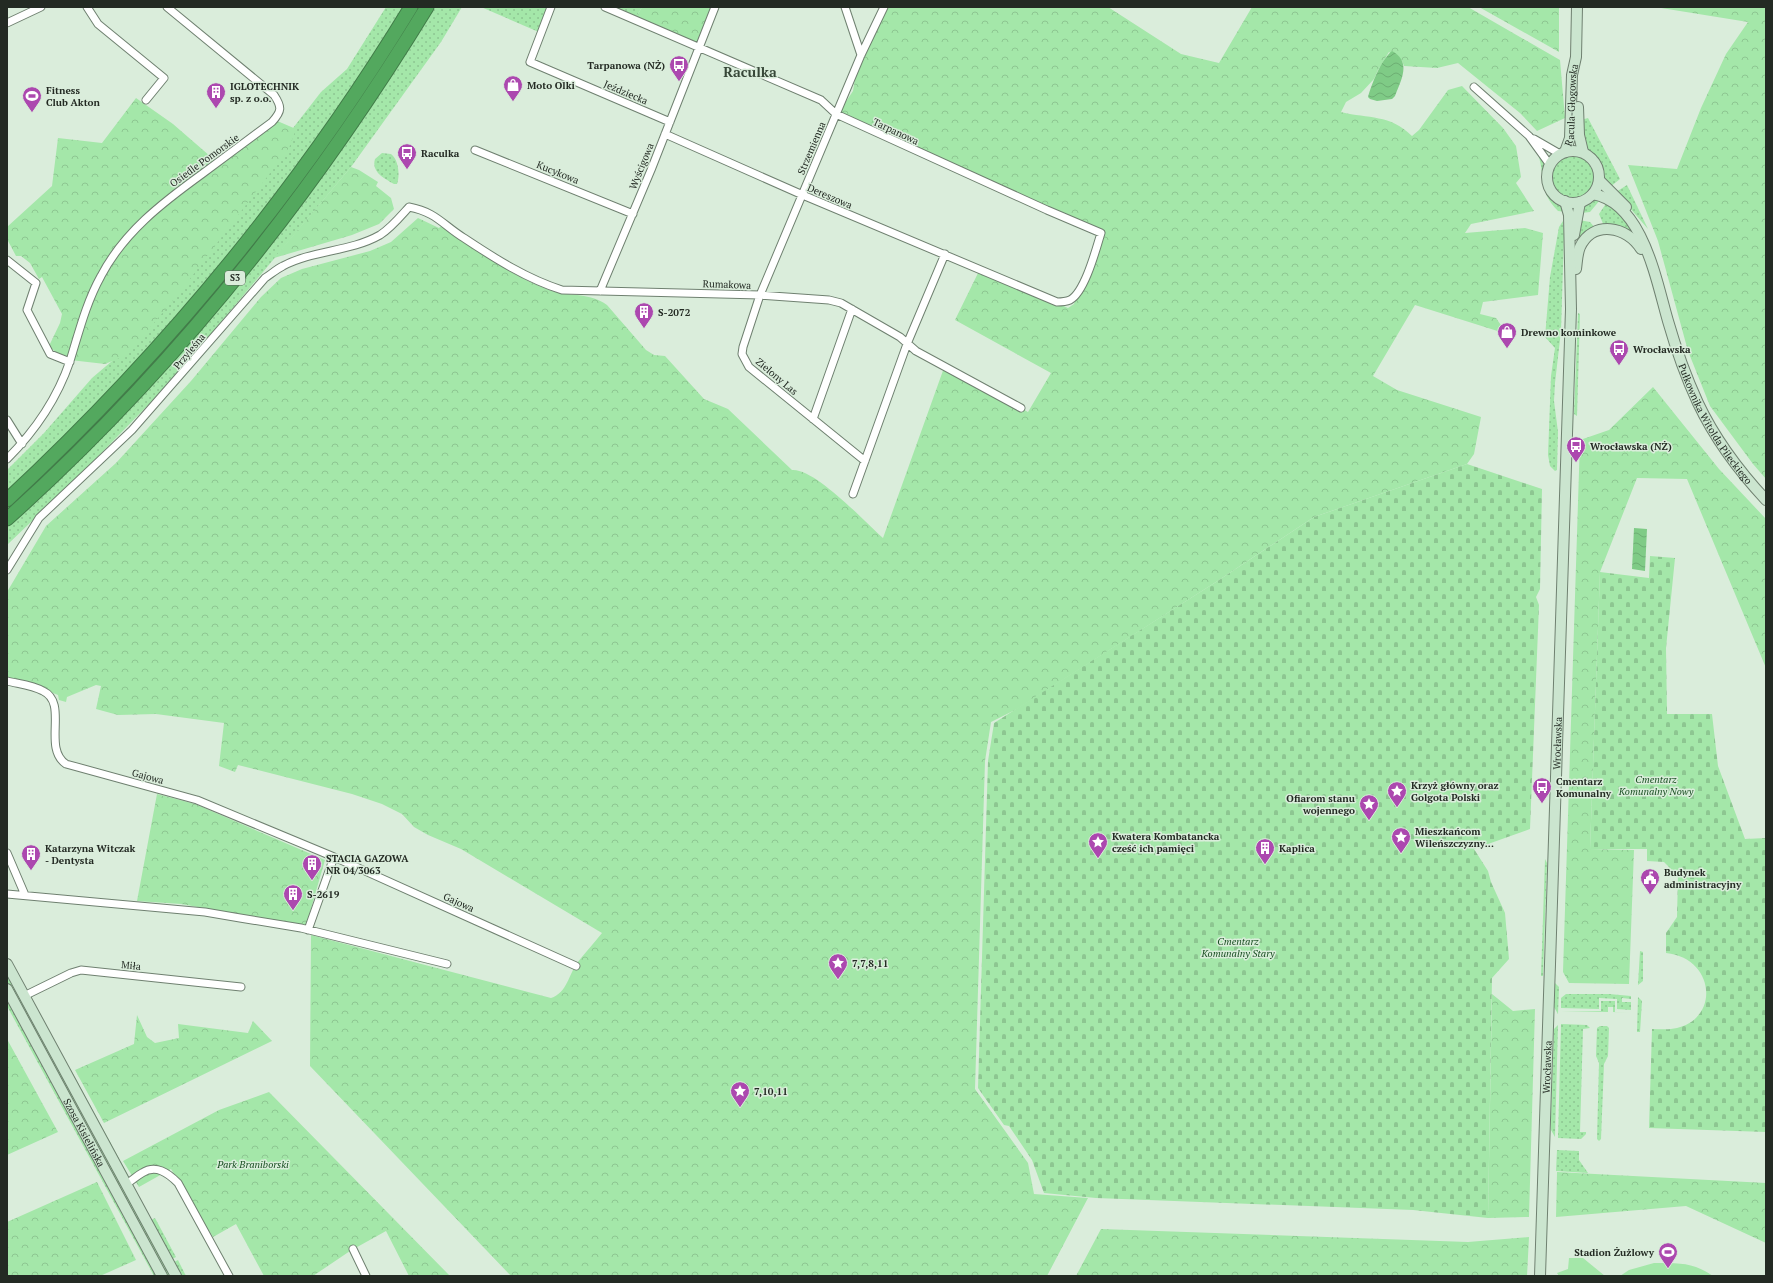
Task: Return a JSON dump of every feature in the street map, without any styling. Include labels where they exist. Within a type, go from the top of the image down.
[{"type":"highway","name":"S3","points":[[7,500],[43,467],[130,376],[188,313],[232,261],[320,145],[360,87],[411,7]]},
{"type":"highway","name":"S3","points":[[7,519],[94,436],[141,386],[242,270],[332,152],[372,94],[427,7]]},
{"type":"main road","name":"Racula-Głogowska","points":[[1577,7],[1576,57],[1578,74],[1579,135],[1583,152]]},
{"type":"main road","name":"Racula-Głogowska","points":[[1563,153],[1570,138],[1572,75],[1576,57]]},
{"type":"main road","points":[[1572,150],[1583,152],[1595,162],[1598,168],[1599,180],[1593,194],[1580,202],[1565,201],[1553,193],[1549,186],[1547,179],[1550,165],[1554,159],[1563,153],[1572,150]]},
{"type":"main road","name":"Pułkownika Witolda Pileckiego","points":[[1599,180],[1630,211],[1642,230],[1653,257],[1655,272]]},
{"type":"main road","name":"Pułkownika Witolda Pileckiego","points":[[1593,194],[1606,198],[1615,204],[1628,218],[1643,241],[1655,272],[1681,361],[1698,404],[1733,461],[1766,500]]},
{"type":"main road","name":"Wrocławska","points":[[1540,1276],[1571,288],[1569,215],[1565,201]]},
{"type":"main road","name":"Wrocławska","points":[[1571,258],[1580,202]]},
{"type":"main road","points":[[1571,288],[1576,272],[1580,246],[1595,232],[1609,229],[1621,230],[1635,240],[1641,249],[1648,272],[1660,290]]},
{"type":"main road","name":"Szosa Kisielińska","points":[[7,964],[176,1276]]},
{"type":"main road","name":"Szosa Kisielińska","points":[[7,989],[162,1276]]},
{"type":"street","points":[[7,23],[40,7]]},
{"type":"street","points":[[88,7],[98,24],[164,78],[146,100]]},
{"type":"street","name":"Osiedle Pomorskie","points":[[7,460],[22,444],[47,410],[58,391],[70,362],[83,316],[91,296],[101,275],[129,235],[147,216],[166,200],[272,122],[279,114],[280,104],[274,95],[167,7]]},
{"type":"street","name":"Jeździecka","points":[[551,7],[530,62],[670,122]]},
{"type":"street","name":"Tarpanowa","points":[[605,7],[821,100],[836,114],[1040,207],[1101,233],[1085,279],[1076,295],[1071,300],[1057,302]]},
{"type":"street","name":"Wyścigowa","points":[[600,291],[633,214],[715,7]]},
{"type":"street","points":[[845,7],[861,55]]},
{"type":"street","name":"Strzemienna","points":[[760,295],[861,55],[884,7]]},
{"type":"street","points":[[1474,86],[1528,136],[1550,165]]},
{"type":"street","name":"Dereszowa","points":[[665,134],[1057,302]]},
{"type":"street","points":[[1528,136],[1563,153]]},
{"type":"street","name":"Kucykowa","points":[[475,150],[633,214]]},
{"type":"street","name":"Przyleśna","points":[[7,570],[39,518],[132,430],[265,278],[283,265],[350,247],[372,239],[389,228],[409,207],[426,211]]},
{"type":"street","name":"Rumakowa","points":[[426,211],[442,221],[463,238],[544,284],[562,290],[760,295],[829,300],[841,303],[900,337],[916,351],[1021,408]]},
{"type":"street","points":[[853,494],[907,344],[945,254]]},
{"type":"street","points":[[7,260],[36,283],[26,310],[50,354],[70,362]]},
{"type":"street","name":"Zielony Las","points":[[760,295],[743,347],[742,354],[745,361],[749,367],[865,461]]},
{"type":"street","points":[[813,419],[852,309]]},
{"type":"street","points":[[7,420],[22,444]]},
{"type":"street","name":"Gajowa","points":[[7,681],[43,691],[51,697],[55,708],[56,751],[66,764],[197,800],[334,857],[576,966]]},
{"type":"street","points":[[7,853],[25,895]]},
{"type":"street","points":[[308,930],[334,857]]},
{"type":"street","points":[[7,894],[205,912],[308,930],[447,964]]},
{"type":"street","name":"Miła","points":[[24,996],[71,973],[81,970],[241,987]]},
{"type":"street","points":[[126,1184],[142,1172],[152,1169],[164,1172],[171,1176],[178,1183],[229,1276]]},
{"type":"street","points":[[353,1249],[366,1276]]},
{"type":"green space","points":[[386,7],[462,7],[441,42],[351,167],[200,347],[152,401],[77,478],[7,545],[7,470],[44,433],[92,378],[112,361],[321,92],[347,69]]},
{"type":"green space","points":[[481,7],[552,7],[541,33]]},
{"type":"green space","points":[[606,7],[642,7],[635,19]]},
{"type":"green space","points":[[642,7],[717,7],[702,48],[635,19]]},
{"type":"green space","points":[[887,7],[1108,7],[1181,54],[1219,63],[1252,7],[1468,7],[1560,60],[1565,118],[1537,131],[1520,113],[1458,63],[1437,68],[1404,66],[1402,61],[1389,52],[1374,79],[1361,93],[1346,102],[1341,112],[1379,118],[1396,124],[1412,136],[1419,130],[1448,90],[1462,86],[1503,128],[1516,146],[1521,177],[1516,183],[1534,211],[1471,224],[1465,233],[1525,228],[1543,233],[1538,295],[1483,302],[1480,314],[1496,318],[1507,334],[1415,305],[1373,376],[1397,390],[1481,417],[1474,454],[1467,464],[1314,517],[1216,582],[1017,709],[991,722],[985,761],[975,1089],[1028,1163],[1034,1194],[1088,1198],[1047,1276],[511,1276],[310,1066],[311,935],[551,998],[561,992],[574,967],[602,933],[461,849],[428,835],[414,827],[402,814],[382,804],[352,794],[238,765],[235,772],[219,766],[224,723],[156,714],[118,715],[96,709],[101,686],[96,685],[67,697],[66,702],[59,700],[58,695],[38,687],[7,678],[7,592],[46,526],[116,463],[191,381],[261,297],[281,278],[302,269],[370,251],[391,242],[418,218],[439,228],[442,225],[493,261],[535,284],[557,292],[594,298],[607,305],[646,350],[654,355],[665,356],[704,399],[728,409],[792,470],[802,472],[826,486],[883,538],[945,365],[1028,412],[1051,373],[955,320],[980,269],[1068,308],[1074,304],[1101,233],[839,112],[853,91],[858,61]]},
{"type":"green space","points":[[1479,7],[1559,7],[1559,52]]},
{"type":"green space","points":[[1655,7],[1766,7],[1766,479],[1710,406],[1688,351],[1658,241],[1628,165],[1677,169],[1701,108],[1726,54],[1748,22]]},
{"type":"green space","points":[[136,98],[173,124],[218,163],[275,120],[296,129],[289,148],[180,292],[127,355],[105,364],[70,360],[61,357],[49,346],[60,323],[62,314],[42,277],[39,279],[30,263],[21,256],[16,256],[7,239],[7,227],[52,186],[58,138],[102,143]]},
{"type":"green space","points":[[1588,118],[1620,179],[1610,187],[1604,180],[1597,160],[1585,148],[1581,120]]},
{"type":"green space","points":[[382,153],[391,154],[396,160],[399,173],[397,184],[394,184],[383,177],[375,168],[375,159]]},
{"type":"green space","points":[[1538,154],[1545,163],[1545,187],[1566,212],[1558,211],[1547,196],[1543,183]]},
{"type":"green space","points":[[1573,156],[1588,162],[1594,177],[1588,192],[1573,198],[1558,192],[1552,177],[1558,162]]},
{"type":"green space","points":[[351,167],[359,170],[378,182],[376,186],[391,198],[394,209],[379,224],[352,235],[274,258]]},
{"type":"green space","points":[[1627,185],[1648,229],[1616,192]]},
{"type":"green space","points":[[1592,200],[1600,200],[1590,212],[1581,213],[1585,204]]},
{"type":"green space","points":[[1607,202],[1617,210],[1634,233],[1617,226],[1604,226],[1599,214]]},
{"type":"green space","points":[[1579,220],[1590,222],[1596,229],[1578,242]]},
{"type":"green space","points":[[1563,221],[1564,235],[1561,331],[1554,401],[1558,432],[1557,470],[1555,471],[1550,466],[1548,455],[1551,376],[1555,348],[1545,337],[1550,277],[1559,227]]},
{"type":"green space","points":[[1578,313],[1580,314],[1577,416],[1574,414]]},
{"type":"green space","points":[[1653,387],[1719,469],[1766,519],[1766,668],[1687,479],[1637,478],[1600,572],[1590,849],[1634,850],[1629,984],[1569,983],[1563,972],[1580,440],[1609,430]]},
{"type":"green space","name":"Cmentarz Komunalny Stary","points":[[1467,464],[1542,489],[1540,589],[1536,597],[1539,605],[1530,829],[1474,849],[1488,871],[1491,882],[1505,913],[1509,959],[1492,978],[1488,1218],[1413,1210],[1096,1198],[1044,1193],[1032,1160],[1009,1126],[1004,1125],[978,1088],[988,761],[994,723],[1216,582],[1314,517]]},
{"type":"green space","name":"Cmentarz Komunalny Nowy","points":[[1650,556],[1675,558],[1666,648],[1667,714],[1712,714],[1718,766],[1745,839],[1766,838],[1766,1132],[1649,1128],[1652,1029],[1674,1029],[1691,1022],[1700,1013],[1705,1001],[1706,989],[1702,976],[1694,965],[1682,957],[1666,953],[1666,933],[1677,917],[1678,876],[1664,862],[1647,861],[1647,849],[1590,849],[1600,572],[1649,578]]},
{"type":"green space","points":[[157,794],[195,804],[325,860],[306,926],[181,904],[137,901]]},
{"type":"green space","points":[[1545,859],[1547,863],[1543,976],[1541,976]]},
{"type":"green space","points":[[1640,951],[1643,952],[1643,981],[1638,985]]},
{"type":"green space","points":[[7,973],[172,1276],[167,1276],[7,981]]},
{"type":"green space","points":[[1555,983],[1559,987],[1558,1014],[1554,1007]]},
{"type":"green space","points":[[1492,994],[1513,1011],[1535,1009],[1529,1217],[1488,1218]]},
{"type":"green space","points":[[1566,994],[1609,994],[1631,996],[1631,999],[1622,998],[1622,1002],[1631,1002],[1631,1010],[1617,1009],[1617,999],[1599,998],[1599,1009],[1561,1008],[1561,998]]},
{"type":"green space","points":[[1638,997],[1642,1001],[1640,1032],[1637,1032]]},
{"type":"green space","points":[[7,998],[158,1276],[154,1276],[7,1006]]},
{"type":"green space","points":[[1601,1001],[1615,1001],[1615,1012],[1630,1013],[1613,1012],[1613,1007],[1608,1007],[1608,1012],[1561,1011],[1601,1011]]},
{"type":"green space","points":[[137,1015],[147,1037],[155,1043],[179,1038],[178,1024],[248,1033],[253,1021],[272,1041],[104,1123],[75,1070],[134,1044]]},
{"type":"green space","points":[[1561,1024],[1587,1025],[1590,1028],[1583,1029],[1580,1132],[1586,1132],[1586,1134],[1581,1139],[1558,1138]]},
{"type":"green space","points":[[1558,1025],[1555,1137],[1551,1130],[1551,1117],[1554,1029]]},
{"type":"green space","points":[[1600,1026],[1607,1026],[1609,1028],[1608,1056],[1604,1064],[1601,1139],[1599,1141],[1597,1139],[1599,1063],[1596,1056],[1597,1028]]},
{"type":"green space","points":[[7,1039],[58,1132],[7,1155]]},
{"type":"green space","points":[[71,1070],[128,1175],[128,1176],[70,1072]]},
{"type":"green space","name":"Park Braniborski","points":[[269,1092],[450,1276],[409,1276],[386,1231],[350,1251],[313,1276],[264,1276],[236,1224],[213,1237],[171,1169],[139,1187],[123,1161],[219,1110]]},
{"type":"green space","points":[[1557,1150],[1579,1151],[1579,1160],[1588,1173],[1556,1171]]},
{"type":"green space","points":[[1557,1172],[1766,1183],[1766,1243],[1686,1206],[1556,1217]]},
{"type":"green space","points":[[97,1182],[136,1260],[100,1276],[7,1276],[7,1222]]},
{"type":"green space","points":[[155,1218],[176,1257],[172,1259],[151,1220]]},
{"type":"green space","points":[[1101,1229],[1468,1242],[1529,1237],[1527,1276],[1076,1276]]},
{"type":"green space","name":"Stadion Żużlowy","points":[[1569,1258],[1583,1258],[1605,1276],[1559,1276],[1557,1273],[1568,1269]]},
{"type":"green space","points":[[178,1260],[186,1276],[181,1276],[174,1262]]},
{"type":"green space","name":"Stadion Żużlowy","points":[[1654,1263],[1685,1264],[1706,1271],[1713,1276],[1620,1276],[1629,1270]]},
{"type":"water","points":[[1392,51],[1402,60],[1403,66],[1402,78],[1395,96],[1392,99],[1377,101],[1370,99],[1368,97],[1377,72],[1384,60]]},
{"type":"water","points":[[1634,528],[1647,529],[1645,571],[1632,569]]},
{"type":"place","name":"Tarpanowa (NŻ)","points":[[679,82]]},
{"type":"place","name":"Moto Olki","points":[[513,102]]},
{"type":"place","name":"IGLOTECHNIK sp. z o.o.","points":[[216,109]]},
{"type":"place","name":"Fitness Club Akton","points":[[32,113]]},
{"type":"place","name":"Raculka","points":[[407,170]]},
{"type":"place","name":"S-2072","points":[[644,329]]},
{"type":"place","name":"Drewno kominkowe","points":[[1507,349]]},
{"type":"place","name":"Wrocławska","points":[[1619,366]]},
{"type":"place","name":"Wrocławska (NŻ)","points":[[1576,463]]},
{"type":"place","name":"Cmentarz Komunalny","points":[[1542,804]]},
{"type":"place","name":"Krzyż główny oraz Golgota Polski","points":[[1397,808]]},
{"type":"place","name":"Ofiarom stanu wojennego","points":[[1369,821]]},
{"type":"place","name":"Mieszkańcom Wileńszczyzny...","points":[[1401,854]]},
{"type":"place","name":"Kwatera Kombatancka cześć ich pamięci","points":[[1098,859]]},
{"type":"place","name":"Kaplica","points":[[1265,865]]},
{"type":"place","name":"Katarzyna Witczak - Dentysta","points":[[31,871]]},
{"type":"place","name":"STACIA GAZOWA NR 04/3063","points":[[312,881]]},
{"type":"place","name":"Budynek administracyjny","points":[[1650,895]]},
{"type":"place","name":"S-2619","points":[[293,911]]},
{"type":"place","name":"7,7,8,11","points":[[838,980]]},
{"type":"place","name":"7,10,11","points":[[740,1108]]},
{"type":"place","name":"Stadion Żużlowy","points":[[1668,1269]]},
{"type":"district","name":"Raculka","points":[[750,72]]}]
